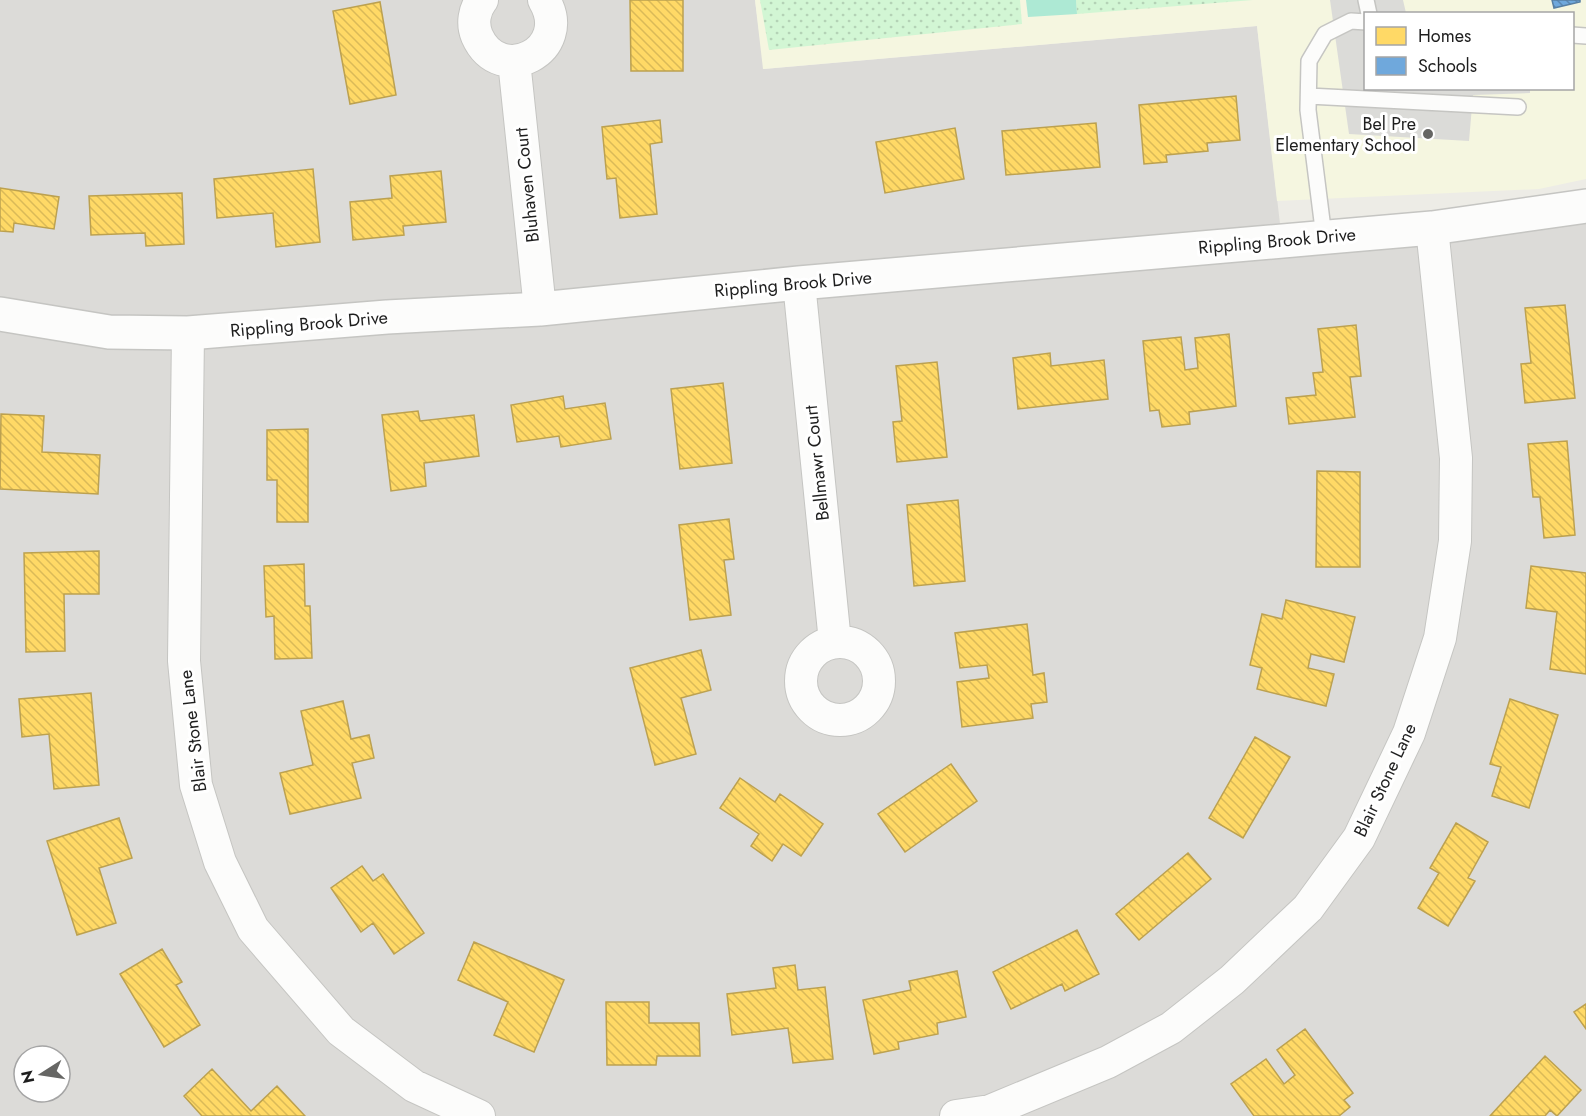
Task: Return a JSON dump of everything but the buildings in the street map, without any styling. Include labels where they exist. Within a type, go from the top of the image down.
[{"type":"street","points":[[482,0],[474,18],[475,32],[480,44],[489,54],[514,61],[527,59],[537,53],[545,43],[552,20],[544,0]]},
{"type":"street","name":"Bluhaven Court","points":[[514,61],[540,309]]},
{"type":"street","name":"Rippling Brook Drive","points":[[0,314],[109,332],[188,333],[387,317],[540,309],[799,283],[1432,228],[1586,206]]},
{"type":"street","name":"Blair Stone Lane","points":[[956,1116],[990,1111],[1108,1062],[1171,1028],[1232,980],[1308,908],[1359,838],[1409,733],[1440,638],[1455,541],[1456,458],[1432,228]]},
{"type":"street","name":"Bellmawr Court","points":[[799,283],[835,642]]},
{"type":"street","name":"Blair Stone Lane","points":[[188,333],[184,661],[196,785],[220,862],[253,929],[341,1031],[414,1086],[479,1116]]},
{"type":"lane","points":[[1324,237],[1308,110],[1309,62],[1325,34],[1351,21],[1364,22]]},
{"type":"lane","points":[[1308,96],[1518,107]]},
{"type":"shaded area","points":[[0,0],[755,0],[764,69],[1257,26],[1282,241],[1586,205],[1586,1116],[0,1116]]},
{"type":"shaded area","name":"Bel Pre Elementary School","points":[[755,0],[1586,0],[1586,179],[1539,189],[1277,201],[1257,26],[763,69]]},
{"type":"shaded area","points":[[1330,0],[1403,0],[1406,12],[1364,12],[1364,90],[1530,90],[1530,93],[1473,95],[1469,141],[1349,134]]},
{"type":"green space","points":[[760,0],[1020,0],[1022,24],[769,50]]},
{"type":"green space","points":[[1026,0],[1076,0],[1077,14],[1028,17]]},
{"type":"green space","points":[[1076,0],[1253,0],[1077,14]]},
{"type":"place","name":"Bel Pre Elementary School","points":[[1428,134]]}]
